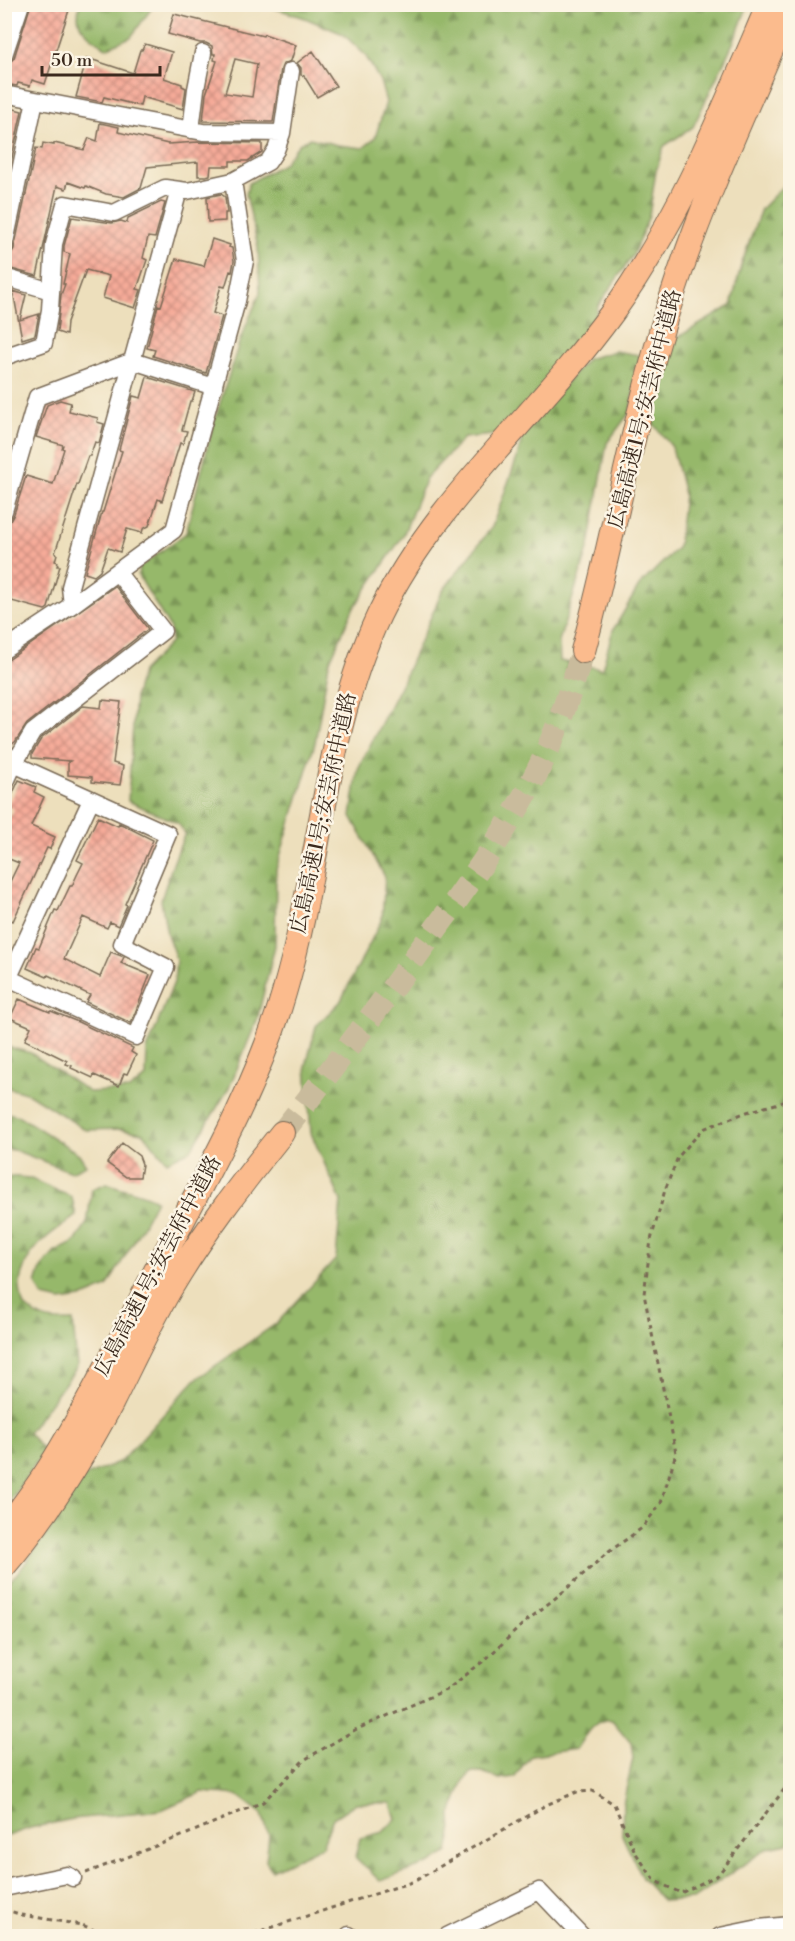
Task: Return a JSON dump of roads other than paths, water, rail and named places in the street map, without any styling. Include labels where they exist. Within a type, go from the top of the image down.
[{"type":"highway","points":[[761,48],[768,4]]},
{"type":"highway","name":"広島高速1号;安芸府中道路","points":[[4,1566],[47,1510],[211,1166],[270,1034],[293,961],[335,747],[354,675],[381,611],[437,520],[488,458],[565,373],[630,286],[665,230],[761,48],[790,6]]},
{"type":"highway","points":[[761,48],[790,19]]},
{"type":"highway","name":"広島高速1号;安芸府中道路","points":[[583,651],[601,583],[637,423],[669,306],[761,48]]},
{"type":"highway","name":"広島高速1号;安芸府中道路","points":[[4,1530],[49,1468],[80,1438],[187,1261],[230,1198],[282,1133]]},
{"type":"street","points":[[4,55],[21,4]]},
{"type":"street","points":[[191,130],[203,52]]},
{"type":"street","points":[[4,357],[44,343],[54,244],[65,204],[114,213],[165,188],[187,191],[233,181],[268,162],[276,150],[282,133],[291,71]]},
{"type":"street","points":[[4,94],[203,132],[282,133]]},
{"type":"street","points":[[4,247],[34,100]]},
{"type":"street","points":[[4,650],[72,605],[174,530],[237,301],[245,261],[233,181]]},
{"type":"street","points":[[72,605],[70,587],[179,190]]},
{"type":"street","points":[[4,277],[51,291]]},
{"type":"street","points":[[4,511],[37,397],[133,361],[214,387]]},
{"type":"street","points":[[4,786],[9,758],[33,732],[163,631],[117,572]]},
{"type":"street","points":[[9,758],[91,800],[168,834],[122,944],[166,967],[136,1037],[7,976],[91,800]]},
{"type":"street","points":[[4,1888],[67,1875],[72,1878]]},
{"type":"street","points":[[447,1936],[539,1891],[582,1936]]},
{"type":"street","points":[[720,1936],[759,1928],[790,1926]]},
{"type":"tunnel","points":[[282,1133],[401,976],[503,832],[526,794],[550,744],[583,651]]}]
